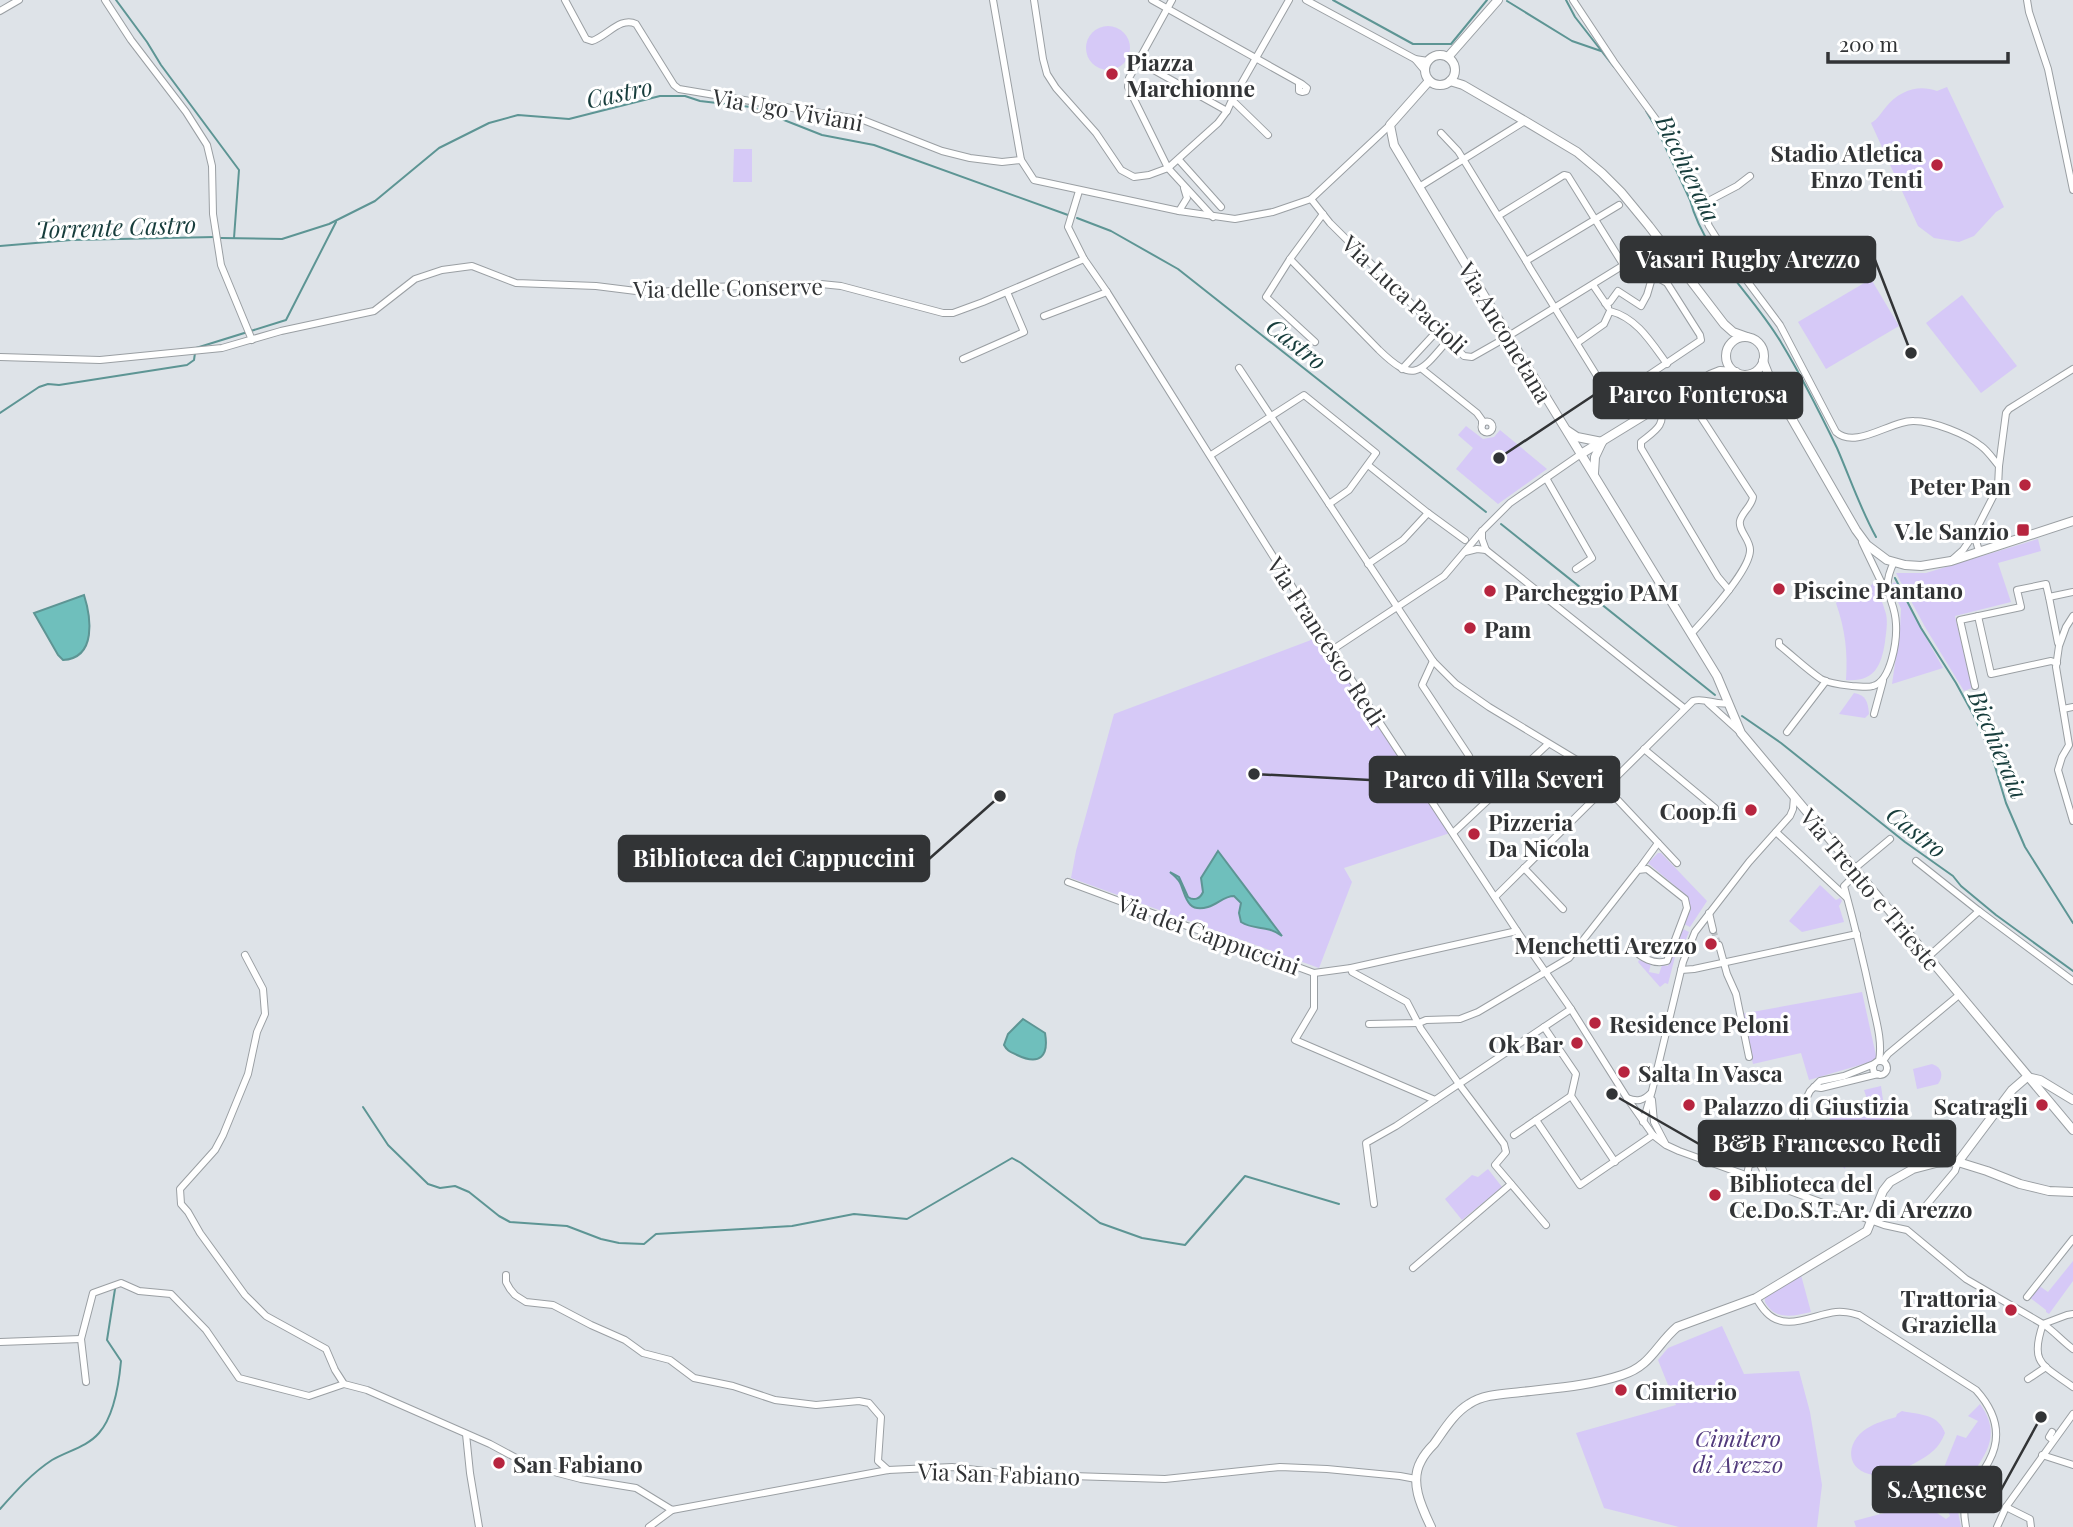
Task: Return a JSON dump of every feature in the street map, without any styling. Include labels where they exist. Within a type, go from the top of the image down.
[{"type":"main road","points":[[1447,57],[1498,0]]},
{"type":"main road","points":[[1439,55],[1447,57],[1454,65],[1452,78],[1447,84],[1437,85],[1430,81],[1425,71],[1428,61],[1439,55]]},
{"type":"main road","points":[[1452,78],[1577,152],[1602,173],[1621,192],[1724,324],[1733,331],[1757,341],[1763,350],[1763,361],[1773,386],[1867,545],[1890,561],[1921,566],[1951,561],[2073,522]]},
{"type":"main road","points":[[1390,125],[1430,81]]},
{"type":"main road","name":"Via Anconetana","points":[[1390,125],[1394,145],[1717,677],[1741,733]]},
{"type":"main road","points":[[1724,324],[1728,340],[1728,365],[1736,372]]},
{"type":"main road","points":[[1710,375],[1735,340],[1747,337]]},
{"type":"main road","points":[[1581,454],[1710,375],[1720,371],[1745,374],[1755,372],[1763,361]]},
{"type":"main road","points":[[1755,372],[1773,386]]},
{"type":"main road","points":[[1565,430],[1577,437],[1602,442]]},
{"type":"main road","points":[[1594,476],[1594,464],[1602,442]]},
{"type":"main road","name":"Via Trento e Trieste","points":[[1741,733],[2073,1130]]},
{"type":"main road","points":[[1958,1162],[2012,1090],[2027,1077],[2040,1080],[2073,1100]]},
{"type":"main road","points":[[1431,1527],[1419,1499],[1416,1479],[1419,1462],[1468,1404],[1490,1396],[1583,1384],[1640,1368],[1677,1327],[1756,1298],[1867,1231],[1877,1202],[1890,1182],[1913,1169],[1936,1163],[1958,1162],[2020,1184],[2049,1191],[2073,1192]]},
{"type":"street","points":[[0,11],[19,0]]},
{"type":"street","points":[[105,0],[207,145],[212,166],[214,217],[221,265],[250,335]]},
{"type":"street","name":"Via Ugo Viviani","points":[[565,0],[586,39],[592,41],[624,22],[632,21],[636,24],[679,89],[863,120],[942,151],[970,158],[1002,162],[1021,160]]},
{"type":"street","points":[[993,0],[1021,160],[1034,180],[1194,214],[1235,219],[1273,212],[1311,199],[1390,125]]},
{"type":"street","points":[[1034,0],[1047,74],[1096,133],[1121,170],[1134,177],[1150,175],[1168,168],[1218,123],[1289,0]]},
{"type":"street","points":[[1152,0],[1299,83]]},
{"type":"street","points":[[1172,0],[1129,78],[1128,88],[1168,168],[1213,217]]},
{"type":"street","points":[[1306,0],[1415,59],[1428,61]]},
{"type":"street","points":[[1573,0],[1669,137],[1699,206],[1724,250],[1780,325],[1839,436],[1852,439],[1913,421],[1949,428],[1980,445],[1999,466]]},
{"type":"street","points":[[2027,0],[2028,12],[2048,69],[2073,190]]},
{"type":"street","points":[[1415,59],[1425,71]]},
{"type":"street","points":[[1150,68],[1227,111]]},
{"type":"street","points":[[1231,100],[1268,135]]},
{"type":"street","points":[[1419,187],[1525,121]]},
{"type":"street","points":[[1441,132],[1463,160],[1609,397],[1699,343],[1700,338],[1664,280],[1630,275],[1568,176],[1498,216]]},
{"type":"street","points":[[1179,160],[1221,207]]},
{"type":"street","points":[[1699,206],[1737,187],[1750,176]]},
{"type":"street","points":[[1179,211],[1187,198],[1184,187]]},
{"type":"street","name":"Via Francesco Redi","points":[[1079,191],[1068,227],[1084,259],[1211,455],[1332,650],[1653,1135],[1679,1151],[1907,1230],[1966,1279],[2054,1331],[2073,1349]]},
{"type":"street","name":"Via Luca Pacioli","points":[[1311,199],[1464,356],[1472,356],[1509,336]]},
{"type":"street","points":[[1194,214],[1198,201]]},
{"type":"street","points":[[1186,202],[1194,214]]},
{"type":"street","points":[[1526,261],[1619,205]]},
{"type":"street","points":[[1315,342],[1266,297],[1324,214]]},
{"type":"street","points":[[1509,336],[1661,242]]},
{"type":"street","name":"Via delle Conserve","points":[[0,357],[100,360],[222,348],[250,335],[374,311],[415,279],[442,270],[472,266],[516,283],[596,286],[652,293],[709,287],[821,284],[841,286],[943,313],[953,313],[1084,259]]},
{"type":"street","points":[[1290,259],[1402,369],[1422,369],[1448,340]]},
{"type":"street","points":[[1605,303],[1611,302],[1618,291],[1641,306],[1652,278]]},
{"type":"street","points":[[1593,285],[1610,311],[1622,314],[1634,323],[1667,363]]},
{"type":"street","points":[[962,359],[1024,332],[1007,292]]},
{"type":"street","points":[[1044,316],[1107,292]]},
{"type":"street","points":[[1577,343],[1604,324],[1610,311]]},
{"type":"street","points":[[1402,369],[1438,330]]},
{"type":"street","points":[[1239,368],[1433,661],[1456,684],[1585,765],[1677,863]]},
{"type":"street","points":[[1422,369],[1477,413],[1485,424]]},
{"type":"street","points":[[1951,561],[1964,550],[1975,534],[1998,487],[2006,413],[2013,405],[2073,369]]},
{"type":"street","points":[[1684,391],[1754,497],[1740,521],[1750,545],[1749,557],[1720,602],[1691,634]]},
{"type":"street","points":[[1211,455],[1304,395],[1376,453],[1349,490],[1329,504]]},
{"type":"street","points":[[1658,407],[1662,412],[1661,423],[1656,431],[1641,442],[1641,449],[1728,590]]},
{"type":"street","points":[[1332,650],[1444,576],[1465,552],[1468,542],[1510,503],[1581,454]]},
{"type":"street","points":[[1368,465],[1468,542]]},
{"type":"street","points":[[1546,478],[1592,558],[1576,569]]},
{"type":"street","points":[[1368,564],[1403,540],[1428,513]]},
{"type":"street","points":[[1856,530],[1889,597]]},
{"type":"street","points":[[1482,531],[1486,550],[1684,708]]},
{"type":"street","points":[[1975,534],[1979,551]]},
{"type":"street","points":[[1465,552],[1486,550]]},
{"type":"street","points":[[1877,574],[1890,561]]},
{"type":"street","points":[[1874,713],[1889,670],[1896,625],[1887,576],[1890,561]]},
{"type":"street","points":[[1975,686],[1960,620],[2021,607],[2017,590],[2046,584],[2059,646]]},
{"type":"street","points":[[2049,597],[2073,592]]},
{"type":"street","points":[[1978,616],[1991,674],[2051,661],[2057,663]]},
{"type":"street","points":[[2073,616],[2059,646],[2057,663],[2069,745],[2058,770],[2073,821]]},
{"type":"street","points":[[1779,642],[1779,645],[1832,684],[1870,687],[1884,680]]},
{"type":"street","points":[[1433,661],[1422,685],[1469,756]]},
{"type":"street","points":[[1787,732],[1826,681]]},
{"type":"street","points":[[1495,897],[1684,708],[1699,698],[1720,705],[1728,703]]},
{"type":"street","name":"Via Trento e Trieste","points":[[1707,702],[1741,733]]},
{"type":"street","points":[[2063,709],[2073,707]]},
{"type":"street","points":[[1454,832],[1548,744]]},
{"type":"street","points":[[1644,749],[1715,808]]},
{"type":"street","points":[[1643,1122],[1681,970],[1695,932],[1749,862],[1790,816],[1794,797]]},
{"type":"street","points":[[1790,816],[1805,811]]},
{"type":"street","points":[[1776,832],[1847,898]]},
{"type":"street","points":[[1879,1062],[1877,1028],[1857,934],[1843,886],[1890,839]]},
{"type":"street","points":[[1369,1024],[1419,1023],[1426,1020],[1460,1018],[1478,1012],[1569,958],[1658,843]]},
{"type":"street","points":[[1916,861],[2073,982]]},
{"type":"street","points":[[1524,868],[1563,909]]},
{"type":"street","points":[[1632,948],[1640,958],[1662,963],[1667,961],[1688,908],[1685,899],[1647,869],[1638,870]]},
{"type":"street","name":"Via dei Cappuccini","points":[[1068,882],[1314,973],[1351,968],[1517,931]]},
{"type":"street","points":[[1928,957],[1979,911]]},
{"type":"street","points":[[1709,913],[1713,930]]},
{"type":"street","points":[[1681,970],[1857,934]]},
{"type":"street","points":[[1719,945],[1736,994],[1749,1057]]},
{"type":"street","points":[[245,955],[263,989],[265,1014],[257,1032],[248,1074],[223,1135],[215,1150],[180,1189],[180,1201],[200,1233],[246,1294],[267,1316],[326,1349],[344,1384]]},
{"type":"street","points":[[1351,968],[1352,972],[1407,1002],[1421,1029],[1504,1144],[1506,1152],[1495,1165],[1546,1225]]},
{"type":"street","points":[[1314,973],[1314,1008],[1295,1040],[1434,1100]]},
{"type":"street","points":[[1878,1074],[1874,1069],[1879,1062],[1959,995]]},
{"type":"street","points":[[1374,1204],[1366,1143],[1396,1126],[1571,1009]]},
{"type":"street","points":[[1514,1135],[1571,1096],[1576,1074],[1544,1027]]},
{"type":"street","points":[[1747,1175],[1749,1165],[1779,1156],[1798,1138],[1806,1099],[1814,1087],[1819,1081],[1844,1076],[1879,1062],[1887,1065],[1884,1074],[1821,1088],[1814,1087]]},
{"type":"street","points":[[2047,1100],[2048,1091],[2054,1089]]},
{"type":"street","points":[[1627,1098],[1642,1100],[1652,1091]]},
{"type":"street","points":[[1652,1091],[1654,1122],[1666,1145]]},
{"type":"street","points":[[1571,1096],[1615,1162]]},
{"type":"street","points":[[1536,1120],[1580,1185],[1653,1135]]},
{"type":"street","points":[[1722,1133],[1738,1152],[1759,1163],[1763,1170],[1760,1180]]},
{"type":"street","points":[[1919,1214],[1955,1171],[1958,1162]]},
{"type":"street","points":[[1413,1268],[1511,1184]]},
{"type":"street","points":[[2027,1297],[2073,1239]]},
{"type":"street","points":[[506,1275],[510,1289],[526,1302],[554,1305],[625,1340],[643,1353],[670,1360],[694,1378],[733,1386],[775,1400],[816,1405],[859,1401],[869,1403],[881,1417],[878,1461],[888,1471]]},
{"type":"street","points":[[86,1382],[81,1339],[93,1293],[121,1283],[139,1291],[171,1294],[206,1331],[239,1378],[309,1396],[344,1384],[367,1390],[531,1466],[582,1479],[636,1488],[673,1510],[649,1527]]},
{"type":"street","points":[[1756,1298],[1771,1317],[1787,1322],[1834,1312],[1859,1315],[1976,1390],[1994,1418],[1997,1435],[1990,1459],[1964,1507],[1966,1527]]},
{"type":"street","points":[[2073,1314],[2043,1324],[2036,1352],[2046,1367],[2073,1387]]},
{"type":"street","points":[[0,1342],[81,1339]]},
{"type":"street","points":[[2028,1379],[2046,1367]]},
{"type":"street","points":[[1997,1527],[2006,1507],[2073,1414],[2064,1408]]},
{"type":"street","points":[[2052,1432],[2049,1437],[2053,1440]]},
{"type":"street","points":[[466,1434],[479,1527]]},
{"type":"street","points":[[2042,1455],[2073,1465]]},
{"type":"street","name":"Via San Fabiano","points":[[673,1510],[888,1471],[952,1467],[1034,1477],[1165,1479],[1280,1467],[1328,1469],[1416,1479]]},
{"type":"street","points":[[2006,1507],[2030,1523]]},
{"type":"green space","points":[[1108,26],[1123,33],[1130,48],[1123,63],[1108,70],[1093,63],[1086,48],[1093,33]]},
{"type":"green space","name":"Stadio Atletica Enzo Tenti","points":[[1947,87],[2004,207],[1974,236],[1959,242],[1934,238],[1918,226],[1871,123],[1891,101],[1909,90],[1923,88],[1937,91]]},
{"type":"green space","points":[[734,149],[752,149],[752,182],[733,182]]},
{"type":"green space","points":[[1871,279],[1899,326],[1826,369],[1798,322]]},
{"type":"green space","points":[[1962,295],[2017,366],[1981,393],[1926,323]]},
{"type":"green space","points":[[1466,426],[1483,439],[1494,437],[1500,430],[1547,469],[1498,504],[1456,469],[1473,448],[1458,435]]},
{"type":"green space","points":[[2038,539],[2041,551],[1998,563],[2011,602],[1955,616],[1972,688],[1964,691],[1896,573],[1926,573]]},
{"type":"green space","points":[[1874,582],[1887,617],[1881,659],[1870,675],[1846,680],[1845,641],[1836,603],[1845,593],[1857,602]]},
{"type":"green space","points":[[1895,582],[1943,668],[1892,684],[1901,609],[1891,585]]},
{"type":"green space","points":[[1319,637],[1450,833],[1344,868],[1352,882],[1319,968],[1071,878],[1114,714]],"holes":[[[1218,851],[1280,936],[1239,919],[1241,903],[1234,896],[1228,896],[1210,907],[1184,896],[1179,881],[1171,873],[1179,877],[1188,897],[1199,898],[1205,871]]]},
{"type":"green space","points":[[1854,693],[1864,697],[1867,703],[1869,714],[1865,718],[1839,714]]},
{"type":"green space","points":[[1658,853],[1707,901],[1690,927],[1684,924],[1690,907],[1687,896],[1648,863]]},
{"type":"green space","points":[[1820,885],[1836,900],[1840,898],[1842,901],[1839,906],[1844,922],[1802,932],[1789,921]]},
{"type":"green space","points":[[1681,928],[1689,932],[1680,954],[1676,953],[1668,984],[1660,987],[1638,962],[1651,963],[1649,972],[1659,974],[1662,965],[1668,966]]},
{"type":"green space","points":[[1862,992],[1877,1060],[1809,1080],[1801,1053],[1753,1064],[1741,1014]]},
{"type":"green space","points":[[1932,1064],[1940,1070],[1940,1081],[1938,1084],[1917,1089],[1913,1069]]},
{"type":"green space","points":[[1881,1086],[1884,1107],[1890,1106],[1895,1125],[1891,1126],[1892,1132],[1896,1132],[1901,1155],[1869,1164],[1867,1157],[1846,1162],[1845,1169],[1827,1109],[1867,1099],[1864,1090]]},
{"type":"green space","points":[[1488,1169],[1502,1187],[1462,1220],[1445,1199],[1472,1175],[1478,1177]]},
{"type":"green space","points":[[2073,1261],[2073,1281],[2049,1314],[2029,1297],[2038,1285],[2048,1292]]},
{"type":"green space","points":[[1801,1275],[1811,1312],[1785,1316],[1769,1308],[1765,1297]]},
{"type":"green space","name":"Cimitero di Arezzo","points":[[1722,1326],[1744,1374],[1799,1371],[1810,1412],[1822,1485],[1817,1527],[1679,1527],[1604,1508],[1576,1433],[1676,1405],[1658,1360],[1668,1348]]},
{"type":"green space","points":[[1980,1404],[1988,1419],[1991,1433],[1984,1456],[1969,1479],[1958,1505],[1961,1527],[1856,1527],[1854,1521],[1922,1503],[1946,1519],[1950,1516],[1937,1485],[1957,1435],[1966,1438],[1978,1421],[1968,1416]]},
{"type":"green space","points":[[1902,1411],[1933,1418],[1942,1426],[1945,1433],[1937,1447],[1915,1463],[1890,1474],[1874,1475],[1858,1468],[1851,1456],[1854,1442],[1859,1435],[1873,1425],[1896,1417]]},
{"type":"water","points":[[84,595],[89,635],[82,652],[74,658],[63,660],[34,613]]},
{"type":"water","points":[[1218,851],[1282,936],[1271,930],[1241,922],[1241,903],[1234,896],[1201,908],[1189,903],[1179,881],[1170,872],[1179,877],[1188,897],[1197,899],[1203,892],[1201,878]]},
{"type":"water","points":[[1023,1019],[1045,1033],[1046,1048],[1037,1059],[1017,1055],[1004,1045],[1008,1034]]},
{"type":"waterway","points":[[116,0],[239,170],[234,238]]},
{"type":"waterway","points":[[1333,0],[1413,44],[1451,44],[1487,0]]},
{"type":"waterway","name":"Bicchieraia","points":[[1566,0],[1575,17],[1614,67]]},
{"type":"waterway","points":[[1507,1],[1572,41],[1601,51]]},
{"type":"waterway","name":"Castro","points":[[221,238],[282,239],[329,224],[375,201],[439,148],[489,123],[518,115],[569,119],[660,96],[685,96],[700,101],[751,107],[822,135],[874,145],[1068,215]]},
{"type":"waterway","name":"Bicchieraia","points":[[1646,111],[1657,129],[1707,239],[1770,326],[1804,382],[1837,448],[1876,537]]},
{"type":"waterway","name":"Castro","points":[[1077,218],[1111,231],[1178,269],[1486,512]]},
{"type":"waterway","points":[[196,348],[286,320],[336,222]]},
{"type":"waterway","name":"Torrente Castro","points":[[0,246],[71,240],[215,237]]},
{"type":"waterway","points":[[0,413],[48,384],[59,385],[187,365],[194,360],[195,353]]},
{"type":"waterway","name":"Castro","points":[[1501,524],[1715,695]]},
{"type":"waterway","name":"Bicchieraia","points":[[1895,578],[1921,628],[1974,716],[1991,753],[2006,803],[2025,847],[2073,923]]},
{"type":"waterway","name":"Castro","points":[[1742,716],[1953,876],[1996,915],[2073,971]]},
{"type":"waterway","points":[[363,1107],[388,1145],[428,1184],[440,1188],[455,1186],[469,1192],[510,1222],[567,1226],[619,1243],[644,1244],[656,1234],[792,1226],[854,1214],[907,1219],[1012,1158],[1100,1223],[1142,1238],[1185,1245],[1245,1176],[1339,1204]]},
{"type":"waterway","points":[[0,1509],[38,1471],[52,1460],[89,1442],[104,1426],[115,1399],[121,1361],[107,1340],[115,1289]]},
{"type":"tunnel","points":[[1713,930],[1719,945]]},
{"type":"place","name":"Piazza Marchionne","points":[[1112,74]]},
{"type":"place","name":"Stadio Atletica Enzo Tenti","points":[[1937,165]]},
{"type":"place","name":"Vasari Rugby Arezzo","points":[[1911,353]]},
{"type":"place","name":"Parco Fonterosa","points":[[1499,458]]},
{"type":"place","name":"Peter Pan","points":[[2025,485]]},
{"type":"place","name":"V.le Sanzio","points":[[2023,530]]},
{"type":"place","name":"Piscine Pantano","points":[[1779,589]]},
{"type":"place","name":"Parcheggio PAM","points":[[1490,591]]},
{"type":"place","name":"Pam","points":[[1470,628]]},
{"type":"place","name":"Parco di Villa Severi","points":[[1254,774]]},
{"type":"place","name":"Biblioteca dei Cappuccini","points":[[1000,796]]},
{"type":"place","name":"Coop.fi","points":[[1751,810]]},
{"type":"place","name":"Pizzeria Da Nicola","points":[[1474,834]]},
{"type":"place","name":"Menchetti Arezzo","points":[[1711,944]]},
{"type":"place","name":"Residence Peloni","points":[[1595,1023]]},
{"type":"place","name":"Ok Bar","points":[[1577,1043]]},
{"type":"place","name":"Salta In Vasca","points":[[1624,1072]]},
{"type":"place","name":"B&B Francesco Redi","points":[[1612,1094]]},
{"type":"place","name":"Palazzo di Giustizia","points":[[1689,1105]]},
{"type":"place","name":"Scatragli","points":[[2042,1105]]},
{"type":"place","name":"Biblioteca del Ce.Do.S.T.Ar. di Arezzo","points":[[1715,1195]]},
{"type":"place","name":"Trattoria Graziella","points":[[2011,1310]]},
{"type":"place","name":"Cimiterio","points":[[1621,1390]]},
{"type":"place","name":"S.Agnese","points":[[2041,1417]]},
{"type":"place","name":"San Fabiano","points":[[499,1463]]}]
